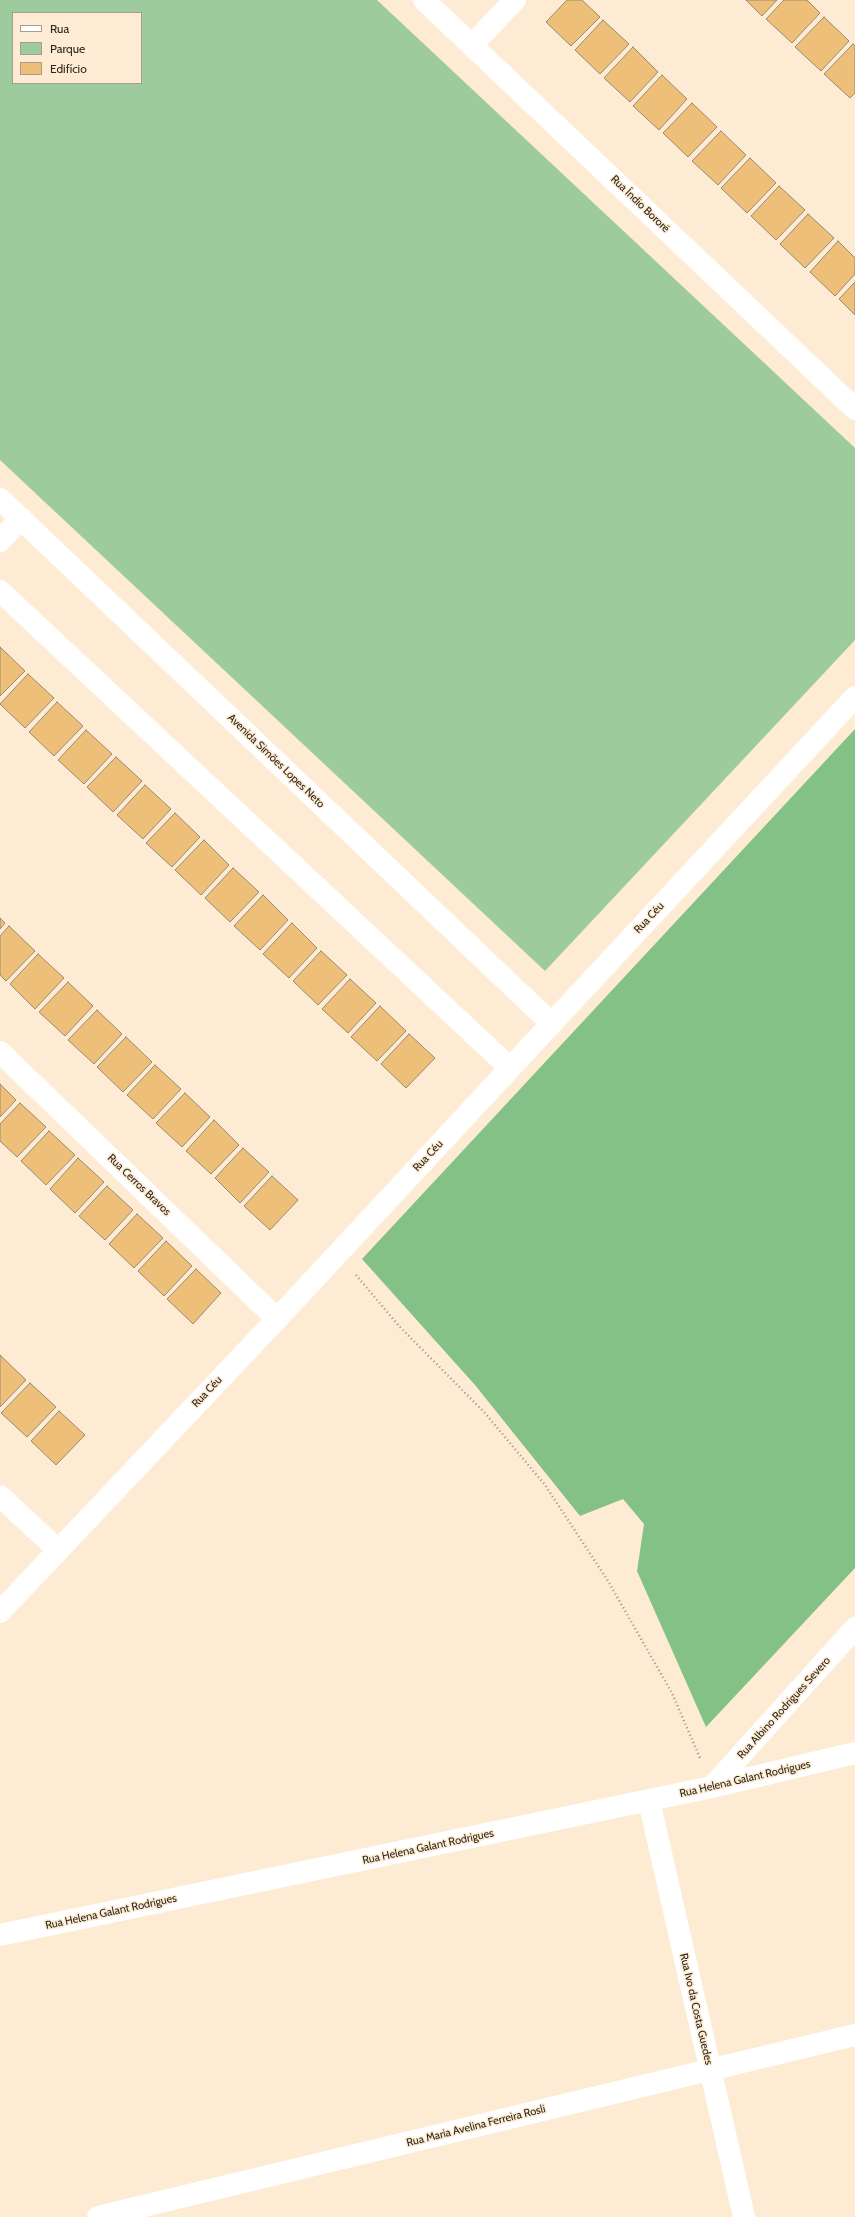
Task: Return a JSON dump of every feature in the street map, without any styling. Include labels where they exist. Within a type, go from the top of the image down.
[{"type":"street","name":"Rua Índio Bororé","points":[[424,0],[855,408]]},
{"type":"street","points":[[472,45],[515,0]]},
{"type":"street","name":"Avenida Simões Lopes Neto","points":[[0,499],[551,1023]]},
{"type":"street","points":[[0,541],[21,518]]},
{"type":"street","points":[[0,591],[510,1068]]},
{"type":"street","name":"Rua Céu","points":[[0,1612],[337,1254],[855,697]]},
{"type":"street","name":"Rua Cerros Bravos","points":[[0,1052],[277,1318]]},
{"type":"street","points":[[0,1496],[58,1550]]},
{"type":"street","name":"Rua Albino Rodrigues Severo","points":[[712,1787],[855,1628]]},
{"type":"street","name":"Rua Helena Galant Rodrigues","points":[[0,1935],[649,1801],[855,1753]]},
{"type":"street","name":"Rua Ivo da Costa Guedes","points":[[649,1801],[744,2217]]},
{"type":"street","name":"Rua Maria Avelina Ferreira Rosli","points":[[98,2217],[855,2035]]},
{"type":"path","points":[[337,1254],[400,1326],[484,1412],[545,1485],[608,1581],[672,1693],[712,1787]]},
{"type":"green space","points":[[0,0],[377,0],[855,448],[855,640],[545,971],[0,460]]},
{"type":"green space","points":[[855,729],[855,1568],[706,1727],[637,1571],[644,1524],[623,1499],[580,1516],[475,1385],[362,1259]]},
{"type":"building","points":[[567,0],[582,0],[600,17],[571,46],[546,22]]},
{"type":"building","points":[[746,0],[777,0],[762,16]]},
{"type":"building","points":[[784,0],[807,0],[820,13],[792,43],[766,19]]},
{"type":"building","points":[[824,17],[849,41],[821,71],[795,47]]},
{"type":"building","points":[[603,20],[629,44],[600,74],[575,50]]},
{"type":"building","points":[[853,44],[855,46],[855,93],[850,98],[824,74]]},
{"type":"building","points":[[633,47],[658,72],[630,102],[604,78]]},
{"type":"building","points":[[662,75],[687,99],[659,130],[633,106]]},
{"type":"building","points":[[692,103],[717,127],[688,157],[663,133]]},
{"type":"building","points":[[721,131],[746,155],[718,185],[692,161]]},
{"type":"building","points":[[750,158],[776,183],[747,213],[721,188]]},
{"type":"building","points":[[779,186],[805,210],[776,240],[751,216]]},
{"type":"building","points":[[808,214],[834,238],[805,268],[780,244]]},
{"type":"building","points":[[838,241],[855,258],[855,274],[835,296],[810,272]]},
{"type":"building","points":[[855,282],[855,315],[839,299]]},
{"type":"building","points":[[0,647],[25,671],[0,696]]},
{"type":"building","points":[[28,674],[54,698],[25,728],[0,704]]},
{"type":"building","points":[[57,702],[83,726],[54,756],[29,732]]},
{"type":"building","points":[[86,730],[112,754],[84,784],[58,760]]},
{"type":"building","points":[[116,757],[142,781],[113,812],[87,787]]},
{"type":"building","points":[[145,785],[171,809],[143,839],[117,815]]},
{"type":"building","points":[[175,813],[200,837],[172,867],[146,843]]},
{"type":"building","points":[[204,840],[229,865],[201,895],[175,870]]},
{"type":"building","points":[[233,868],[259,892],[230,922],[205,898]]},
{"type":"building","points":[[263,895],[288,920],[260,950],[234,926]]},
{"type":"building","points":[[0,918],[5,923],[0,929]]},
{"type":"building","points":[[292,923],[317,948],[289,978],[263,954]]},
{"type":"building","points":[[9,926],[35,951],[6,981],[0,975],[0,936]]},
{"type":"building","points":[[321,951],[347,975],[318,1005],[293,981]]},
{"type":"building","points":[[38,954],[64,978],[35,1009],[10,984]]},
{"type":"building","points":[[350,979],[376,1003],[348,1033],[322,1009]]},
{"type":"building","points":[[68,982],[93,1006],[65,1036],[39,1012]]},
{"type":"building","points":[[380,1006],[406,1031],[377,1061],[351,1037]]},
{"type":"building","points":[[97,1010],[122,1034],[94,1064],[68,1040]]},
{"type":"building","points":[[409,1034],[435,1058],[406,1088],[381,1064]]},
{"type":"building","points":[[126,1037],[152,1062],[123,1092],[97,1067]]},
{"type":"building","points":[[155,1065],[181,1089],[153,1119],[127,1095]]},
{"type":"building","points":[[0,1084],[16,1100],[0,1117]]},
{"type":"building","points":[[185,1093],[210,1117],[182,1147],[156,1123]]},
{"type":"building","points":[[20,1103],[46,1127],[17,1157],[0,1141],[0,1124]]},
{"type":"building","points":[[214,1120],[239,1145],[211,1174],[186,1151]]},
{"type":"building","points":[[49,1131],[75,1155],[46,1185],[21,1161]]},
{"type":"building","points":[[243,1148],[269,1172],[240,1203],[215,1178]]},
{"type":"building","points":[[78,1158],[104,1182],[75,1213],[50,1189]]},
{"type":"building","points":[[272,1176],[298,1200],[270,1230],[244,1206]]},
{"type":"building","points":[[107,1186],[133,1210],[105,1240],[79,1216]]},
{"type":"building","points":[[137,1214],[163,1238],[134,1268],[109,1244]]},
{"type":"building","points":[[166,1241],[192,1266],[164,1296],[138,1271]]},
{"type":"building","points":[[196,1269],[221,1293],[193,1324],[167,1299]]},
{"type":"building","points":[[0,1355],[26,1380],[0,1407]]},
{"type":"building","points":[[30,1383],[56,1407],[27,1437],[1,1413]]},
{"type":"building","points":[[59,1411],[85,1435],[56,1465],[31,1441]]}]
